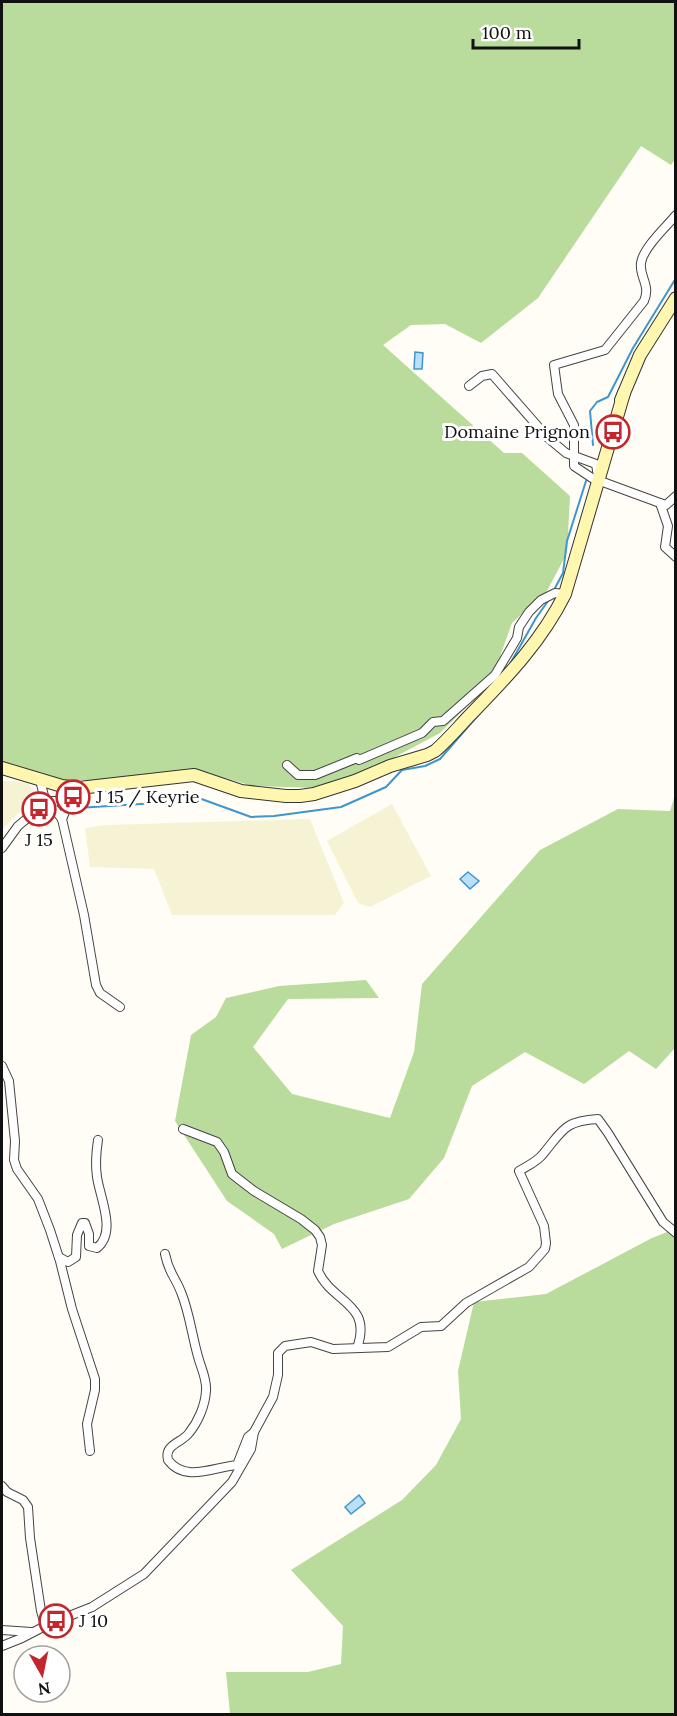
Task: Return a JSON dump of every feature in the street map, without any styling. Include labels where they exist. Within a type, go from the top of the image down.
[{"type":"main road","points":[[592,478],[593,463],[640,356],[675,298]]},
{"type":"main road","points":[[2,768],[62,786],[80,788],[194,775],[241,791],[286,796],[314,794],[435,751],[499,678],[540,637],[565,594],[575,562],[581,522],[592,478],[624,393]]},
{"type":"street","points":[[675,215],[644,254],[641,265],[648,292],[644,301],[605,350],[554,365],[558,394],[574,425],[574,466],[592,478],[670,503],[665,548],[675,557]]},
{"type":"street","points":[[469,386],[482,376],[492,374],[548,438],[566,453],[593,463]]},
{"type":"street","points":[[287,765],[298,775],[315,775],[357,758],[359,760],[422,733],[433,722],[443,721],[499,678],[517,638],[519,627],[529,612],[541,600],[555,593],[565,594]]},
{"type":"street","points":[[40,780],[44,796],[62,819],[84,915],[96,986],[100,993],[120,1006]]},
{"type":"street","points":[[62,819],[70,801],[80,788]]},
{"type":"street","points":[[2,848],[18,826],[48,801],[70,801]]},
{"type":"street","points":[[2,1065],[9,1080],[15,1141],[14,1160],[17,1169],[38,1199],[59,1257],[72,1309],[95,1379],[95,1390],[87,1424],[90,1451]]},
{"type":"street","points":[[2,1646],[92,1607],[144,1574],[232,1482],[251,1449],[254,1432],[273,1397],[278,1375],[278,1353],[285,1346],[311,1342],[333,1348],[388,1347],[421,1327],[441,1326],[466,1303],[529,1267],[545,1249],[546,1243],[544,1226],[519,1171],[542,1156],[560,1131],[579,1120],[598,1119],[663,1222],[675,1233]]},
{"type":"street","points":[[183,1129],[217,1142],[224,1152],[232,1174],[254,1191],[301,1219],[320,1237],[322,1245],[318,1272],[328,1288],[342,1297],[359,1318],[361,1337],[357,1348]]},
{"type":"street","points":[[59,1257],[68,1262],[76,1257],[77,1235],[82,1223],[87,1226],[89,1246],[97,1248],[103,1244],[106,1237],[107,1225],[95,1155],[98,1140]]},
{"type":"street","points":[[165,1254],[168,1270],[184,1298],[207,1384],[204,1404],[193,1428],[186,1437],[168,1450],[168,1460],[178,1469],[192,1473],[237,1465],[248,1437],[254,1432]]},
{"type":"street","points":[[2,1486],[7,1492],[23,1500],[28,1507],[30,1538],[41,1611],[43,1618],[49,1624]]},
{"type":"street","points":[[2,1630],[31,1632]]},
{"type":"shaded area","points":[[2,781],[27,782],[36,795],[2,830]]},
{"type":"shaded area","points":[[392,804],[431,876],[370,907],[358,903],[327,841]]},
{"type":"shaded area","points":[[310,819],[344,903],[335,915],[172,915],[154,869],[90,867],[85,828],[106,825]]},
{"type":"green space","points":[[2,2],[675,2],[676,158],[671,165],[641,146],[538,298],[481,343],[445,324],[411,325],[383,345],[504,453],[522,453],[570,496],[567,553],[547,591],[512,623],[490,684],[440,733],[380,765],[316,788],[253,786],[192,769],[128,780],[63,780],[2,761]]},
{"type":"green space","points":[[675,795],[675,1048],[656,1069],[629,1051],[584,1084],[525,1052],[472,1086],[444,1158],[409,1199],[334,1224],[282,1249],[274,1234],[227,1201],[175,1121],[191,1035],[216,1017],[226,998],[279,986],[366,980],[379,998],[288,999],[253,1047],[292,1094],[390,1118],[414,1052],[422,984],[540,850],[618,809],[670,811]]},
{"type":"green space","points":[[675,1229],[675,1714],[230,1714],[226,1672],[308,1672],[341,1664],[343,1626],[291,1570],[402,1500],[436,1465],[461,1419],[458,1371],[474,1302],[546,1294],[652,1238]]},
{"type":"water","points":[[415,352],[423,353],[422,369],[414,369]]},
{"type":"water","points":[[468,872],[479,881],[470,889],[460,879]]},
{"type":"water","points":[[359,1495],[365,1503],[351,1514],[345,1507]]},
{"type":"waterway","points":[[593,445],[590,411],[597,402],[608,397],[633,348],[676,278]]},
{"type":"waterway","points":[[555,588],[563,573],[567,541],[586,481]]},
{"type":"waterway","points":[[510,664],[548,601]]},
{"type":"waterway","points":[[77,808],[157,803],[185,793],[251,817],[341,807],[386,787],[402,770],[425,766],[440,759],[480,713]]},
{"type":"place","name":"Domaine Prignon","points":[[613,432]]},
{"type":"place","name":"J 15 / Keyrie","points":[[73,797]]},
{"type":"place","name":"J 15","points":[[39,809]]},
{"type":"place","name":"J 10","points":[[56,1621]]}]
